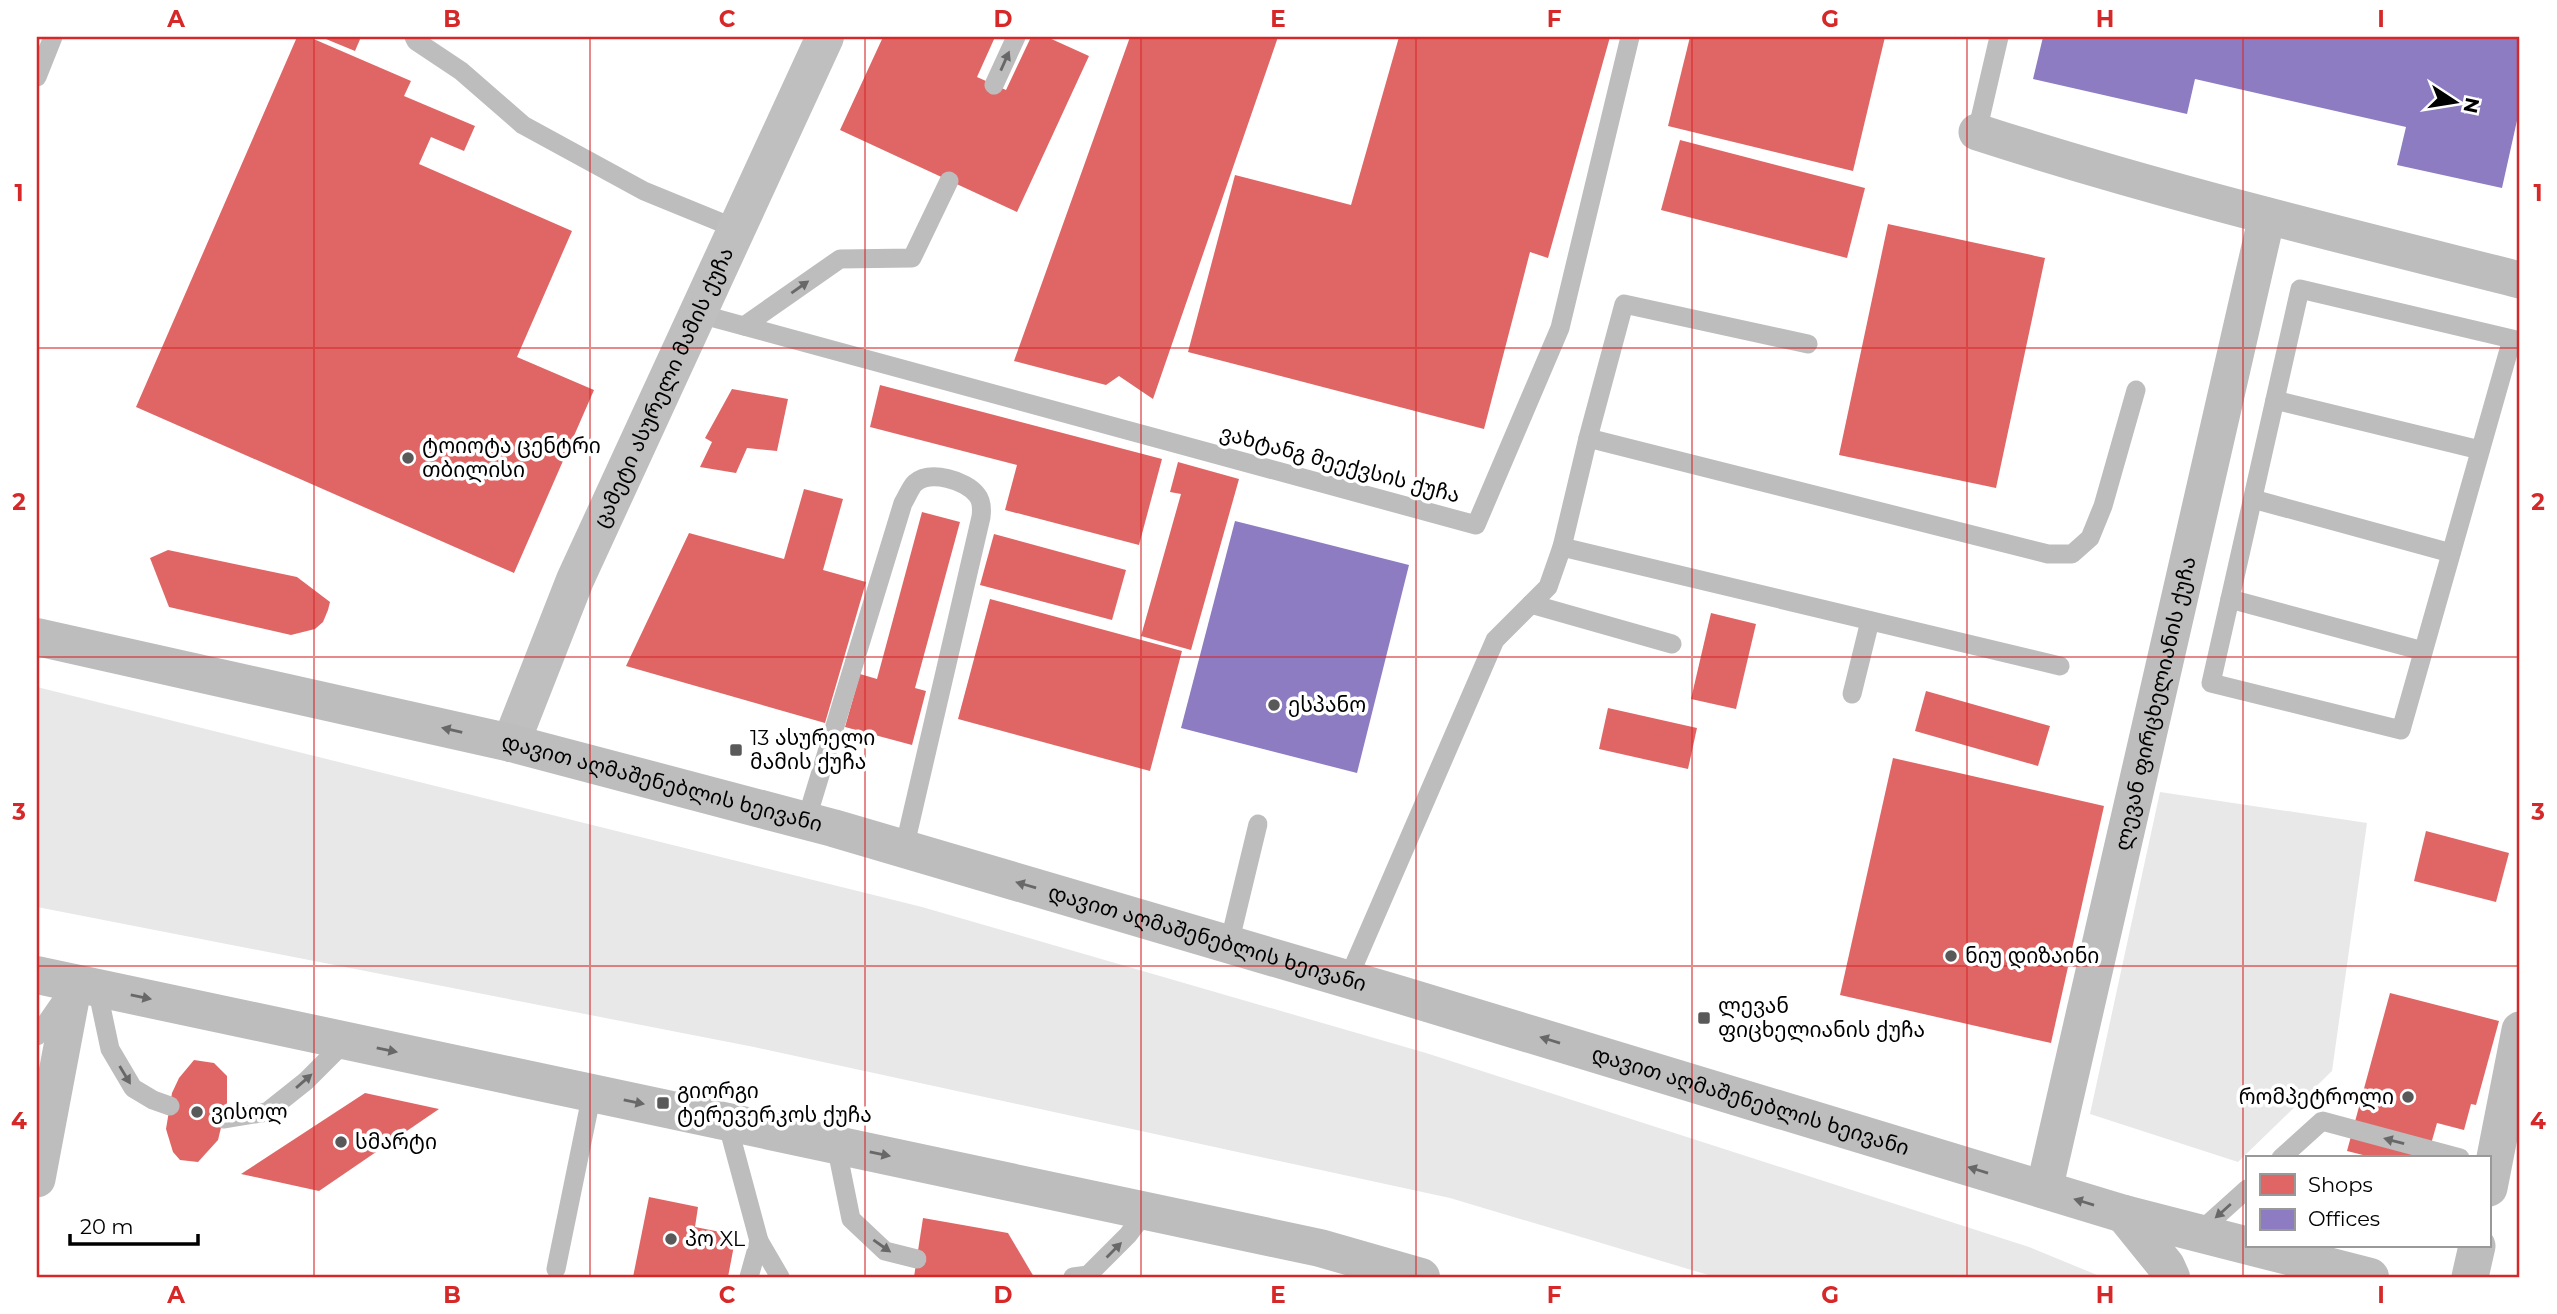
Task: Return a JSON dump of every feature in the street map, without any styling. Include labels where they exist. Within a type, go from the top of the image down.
[{"type":"highway","name":"დავით აღმაშენებლის ხეივანი","points":[[37,637],[511,743],[806,821],[1348,979],[2124,1214],[2246,1245]]},
{"type":"highway","points":[[37,975],[1320,1248],[1417,1277]]},
{"type":"highway","points":[[2124,1214],[2166,1266],[2171,1277]]},
{"type":"highway","name":"დავით აღმაშენებლის ხეივანი","points":[[2257,1248],[2370,1277]]},
{"type":"street","name":"ცამეტი ასურელი მამის ქუჩა","points":[[511,743],[575,580],[825,37]]},
{"type":"street","points":[[1978,132],[2075,164],[2520,280]]},
{"type":"street","name":"ლევან ფირცხელიანის ქუჩა","points":[[2044,1190],[2267,216]]},
{"type":"street","points":[[37,1179],[86,985]]},
{"type":"street","points":[[2487,1156],[2520,1030]]},
{"type":"street","points":[[2470,1277],[2477,1248]]},
{"type":"lane","points":[[37,77],[53,37]]},
{"type":"lane","points":[[414,37],[461,71],[523,125],[644,191],[737,229]]},
{"type":"lane","points":[[994,85],[1016,37]]},
{"type":"lane","name":"ვახტანგ მეექვსის ქუჩა","points":[[696,313],[1476,525],[1560,328],[1630,37]]},
{"type":"lane","points":[[1978,132],[1999,37]]},
{"type":"lane","points":[[744,326],[840,259],[912,258],[949,181]]},
{"type":"lane","points":[[2300,289],[2516,340],[2480,450],[2401,730],[2211,683],[2300,289]]},
{"type":"lane","points":[[1348,979],[1495,640],[1548,587],[1562,547],[1624,304],[1808,344]]},
{"type":"lane","points":[[1588,438],[2048,554],[2072,554],[2090,538],[2103,506],[2136,390]]},
{"type":"lane","points":[[2275,400],[2480,450]]},
{"type":"lane","points":[[806,821],[903,503],[914,484],[927,476],[967,485],[978,495],[982,506],[981,517],[904,849]]},
{"type":"lane","points":[[2253,499],[2451,553]]},
{"type":"lane","points":[[1562,547],[2060,666]]},
{"type":"lane","points":[[2231,599],[2423,650]]},
{"type":"lane","points":[[1531,604],[1672,644]]},
{"type":"lane","points":[[1852,694],[1870,621]]},
{"type":"lane","points":[[1228,944],[1258,824]]},
{"type":"lane","points":[[37,1036],[86,985],[110,1049],[133,1088],[170,1106]]},
{"type":"lane","points":[[223,1119],[267,1112],[306,1081],[346,1041]]},
{"type":"lane","points":[[556,1269],[592,1093]]},
{"type":"lane","points":[[2283,1156],[2322,1121],[2437,1156]]},
{"type":"lane","points":[[727,1122],[759,1241],[780,1277]]},
{"type":"lane","points":[[836,1145],[851,1219],[885,1251],[917,1259]]},
{"type":"lane","points":[[2198,1233],[2246,1190]]},
{"type":"lane","points":[[1073,1277],[1088,1275],[1128,1235],[1146,1211]]},
{"type":"lane","points":[[749,1277],[759,1241]]},
{"type":"shaded area","points":[[37,687],[922,907],[1426,1053],[2029,1247],[2102,1277],[1715,1277],[1450,1198],[754,1047],[37,907]]},
{"type":"shaded area","points":[[2160,792],[2367,823],[2332,1071],[2238,1162],[2090,1114]]},
{"type":"building: Shops","points":[[297,37],[309,37],[411,81],[404,96],[475,126],[464,151],[431,137],[419,164],[572,231],[517,357],[594,390],[514,573],[136,407]]},
{"type":"building: Shops","points":[[321,37],[361,37],[355,51]]},
{"type":"building: Shops","points":[[883,37],[995,37],[977,77],[1006,90],[1031,37],[1047,37],[1089,56],[1017,212],[840,130]]},
{"type":"building: Shops","points":[[1130,37],[1278,37],[1153,399],[1119,376],[1106,385],[1014,361]]},
{"type":"building: Shops","points":[[1399,37],[1610,37],[1548,258],[1530,252],[1484,429],[1188,352],[1235,175],[1351,205]]},
{"type":"building: Shops","points":[[1690,37],[1885,37],[1853,171],[1668,126]]},
{"type":"building: Shops","points":[[1680,140],[1865,188],[1847,258],[1661,210]]},
{"type":"building: Shops","points":[[1888,224],[2045,258],[1996,488],[1839,455]]},
{"type":"building: Shops","points":[[880,385],[1162,459],[1139,545],[1005,510],[1017,465],[870,427]]},
{"type":"building: Shops","points":[[732,389],[788,399],[777,451],[747,448],[736,473],[700,467],[712,442],[705,438]]},
{"type":"building: Shops","points":[[1178,462],[1239,479],[1191,650],[1141,636],[1181,494],[1170,492]]},
{"type":"building: Shops","points":[[804,489],[843,499],[823,570],[866,582],[825,723],[626,666],[689,533],[784,559]]},
{"type":"building: Shops","points":[[922,512],[960,522],[915,688],[926,691],[912,745],[845,727],[860,674],[877,679]]},
{"type":"building: Shops","points":[[994,534],[1126,570],[1112,620],[980,585]]},
{"type":"building: Shops","points":[[168,550],[297,577],[330,602],[323,622],[315,629],[291,635],[169,607],[150,558]]},
{"type":"building: Shops","points":[[990,599],[1182,651],[1150,771],[958,719]]},
{"type":"building: Shops","points":[[1711,613],[1756,624],[1736,709],[1691,699]]},
{"type":"building: Shops","points":[[1926,691],[2050,726],[2038,766],[1915,731]]},
{"type":"building: Shops","points":[[1608,708],[1697,728],[1688,769],[1599,749]]},
{"type":"building: Shops","points":[[1893,758],[2104,806],[2051,1043],[1840,995]]},
{"type":"building: Shops","points":[[2426,831],[2509,853],[2496,902],[2414,881]]},
{"type":"building: Shops","points":[[2390,993],[2499,1021],[2476,1105],[2471,1104],[2464,1130],[2437,1123],[2428,1156],[2367,1156],[2347,1151]]},
{"type":"building: Shops","name":"ვისოლ","points":[[194,1060],[214,1063],[227,1076],[227,1103],[218,1140],[198,1162],[180,1160],[173,1152],[166,1129],[172,1093],[179,1078]]},
{"type":"building: Shops","name":"სმარტი","points":[[365,1093],[439,1109],[319,1191],[241,1174]]},
{"type":"building: Shops","points":[[649,1197],[698,1207],[695,1227],[736,1235],[728,1277],[633,1277]]},
{"type":"building: Shops","points":[[923,1218],[1008,1233],[1034,1277],[914,1277]]},
{"type":"building: Offices","points":[[2043,37],[2520,37],[2520,107],[2502,188],[2397,165],[2406,127],[2195,79],[2187,114],[2033,79]]},
{"type":"building: Offices","points":[[1235,521],[1409,565],[1357,773],[1181,728]]},
{"type":"place","name":"ტოიოტა ცენტრი თბილისი","points":[[408,458]]},
{"type":"place","name":"ესპანო","points":[[1274,705]]},
{"type":"place","name":"13 ასურელი მამის ქუჩა","points":[[736,750]]},
{"type":"place","name":"ნიუ დიზაინი","points":[[1951,956]]},
{"type":"place","name":"ლევან ფიცხელიანის ქუჩა","points":[[1704,1018]]},
{"type":"place","name":"რომპეტროლი","points":[[2408,1097]]},
{"type":"place","name":"გიორგი ტერევერკოს ქუჩა","points":[[663,1103]]},
{"type":"place","name":"ვისოლ","points":[[197,1112]]},
{"type":"place","name":"სმარტი","points":[[341,1142]]},
{"type":"place","name":"პო XL","points":[[671,1239]]}]
